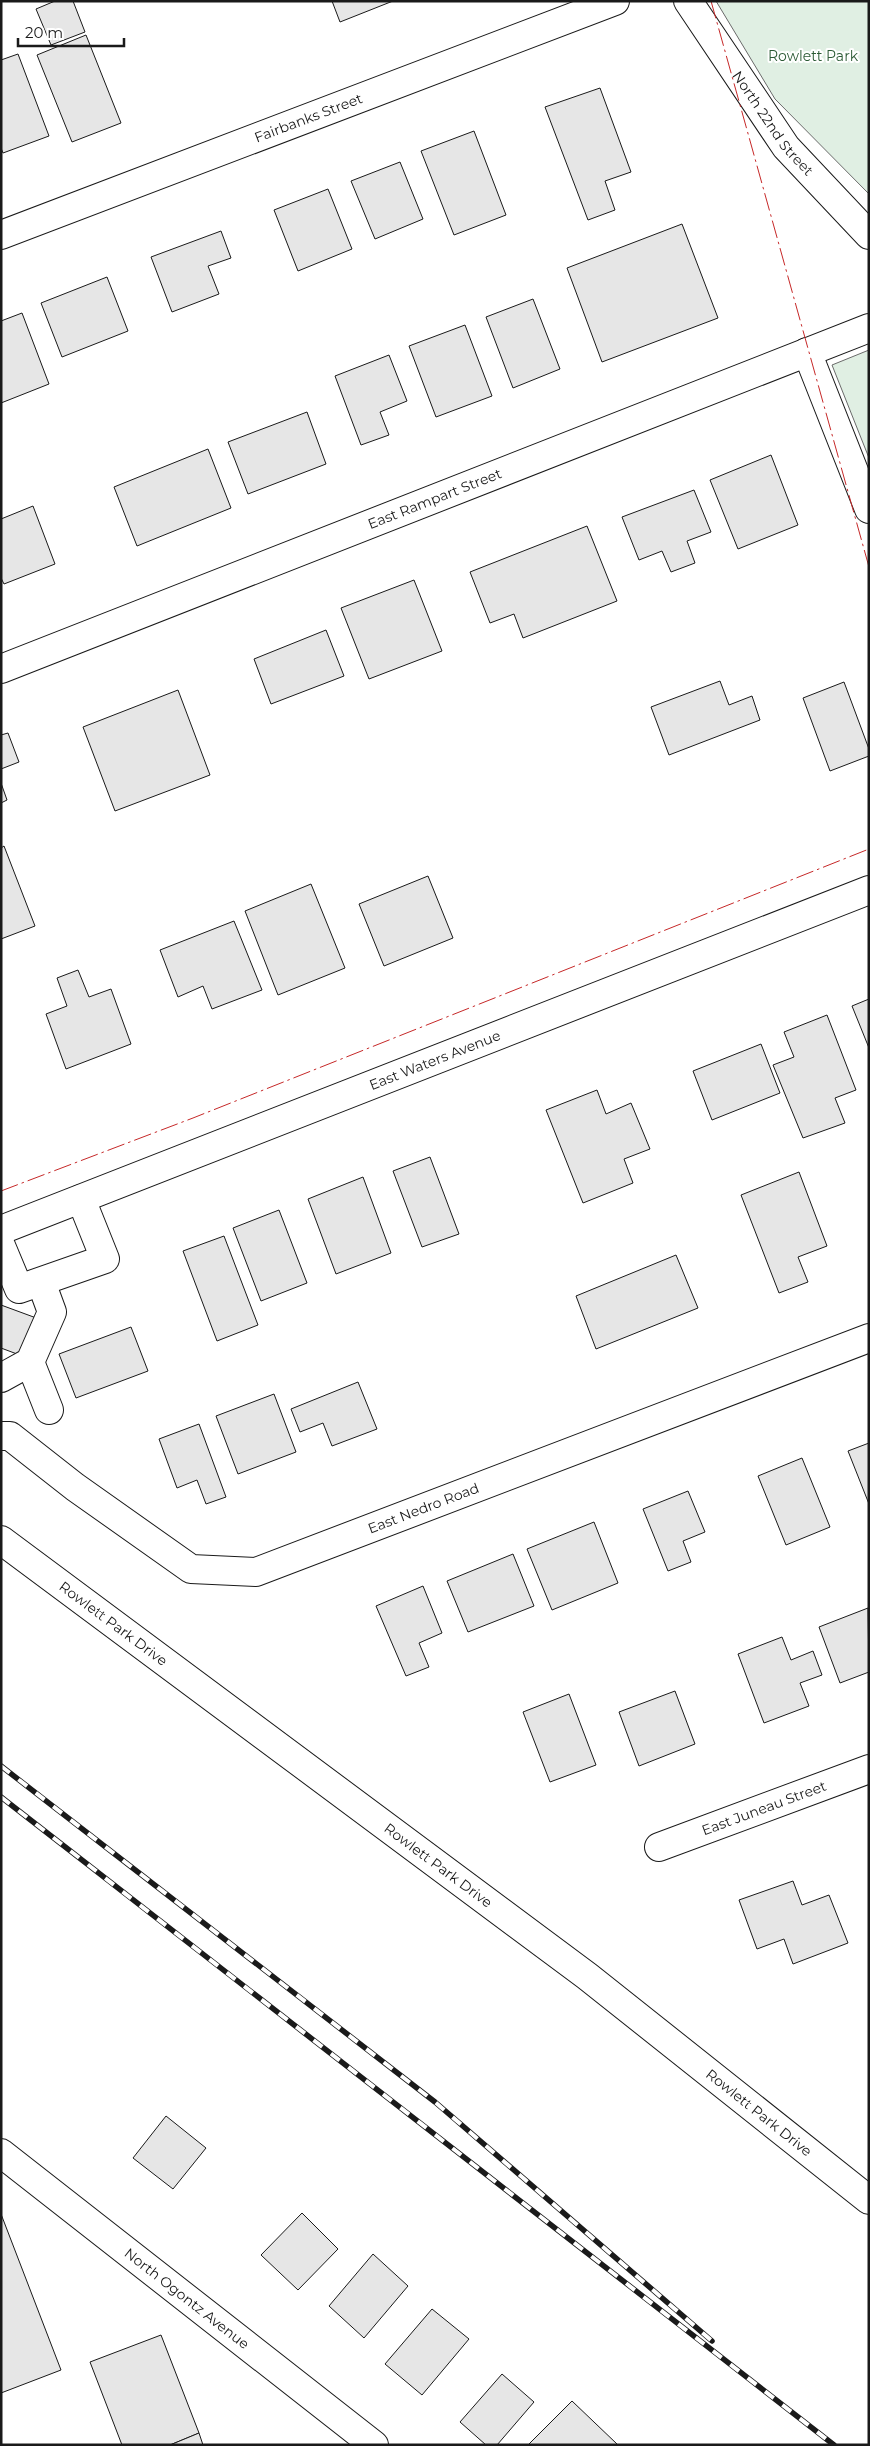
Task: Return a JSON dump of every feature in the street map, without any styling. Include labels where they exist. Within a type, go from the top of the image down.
[{"type":"street","name":"Fairbanks Street","points":[[1,235],[615,1]]},
{"type":"street","name":"North 22nd Street","points":[[688,1],[786,146],[869,235]]},
{"type":"street","name":"East Rampart Street","points":[[1,669],[869,328]]},
{"type":"street","points":[[807,352],[869,509]]},
{"type":"street","name":"East Waters Avenue","points":[[1,1230],[869,890]]},
{"type":"street","points":[[21,1289],[105,1259],[81,1199]]},
{"type":"street","points":[[1,1246],[21,1289],[52,1312],[30,1362],[1,1378]]},
{"type":"street","name":"East Nedro Road","points":[[1,1436],[10,1436],[75,1487],[191,1569],[256,1572],[869,1338]]},
{"type":"street","points":[[30,1362],[49,1410]]},
{"type":"street","name":"Rowlett Park Drive","points":[[1,1540],[587,1976],[869,2200]]},
{"type":"street","name":"East Juneau Street","points":[[659,1847],[869,1769]]},
{"type":"street","name":"North Ogontz Avenue","points":[[1,2153],[374,2445]]},
{"type":"green space","name":"Rowlett Park","points":[[716,1],[869,1],[869,194],[775,99]]},
{"type":"green space","points":[[869,350],[869,458],[832,365]]},
{"type":"building","points":[[55,1],[73,1],[85,32],[51,45],[36,9]]},
{"type":"building","points":[[332,1],[393,1],[340,22]]},
{"type":"building","points":[[86,35],[121,123],[72,142],[37,55]]},
{"type":"building","points":[[18,54],[49,136],[3,153],[1,148],[1,60]]},
{"type":"building","points":[[600,88],[631,172],[605,181],[615,210],[588,220],[545,107]]},
{"type":"building","points":[[474,131],[506,215],[454,235],[421,151]]},
{"type":"building","points":[[400,162],[423,219],[375,239],[351,181]]},
{"type":"building","points":[[328,189],[352,249],[298,271],[274,210]]},
{"type":"building","points":[[682,224],[718,318],[602,362],[567,268]]},
{"type":"building","points":[[221,231],[231,258],[208,266],[219,294],[172,312],[151,257]]},
{"type":"building","points":[[107,277],[128,331],[62,357],[41,303]]},
{"type":"building","points":[[533,299],[560,369],[513,388],[486,317]]},
{"type":"building","points":[[22,313],[49,384],[1,403],[1,321]]},
{"type":"building","points":[[465,325],[492,396],[436,417],[409,346]]},
{"type":"building","points":[[389,355],[407,401],[380,412],[389,435],[361,445],[335,376]]},
{"type":"building","points":[[307,412],[326,464],[248,494],[228,442]]},
{"type":"building","points":[[208,449],[231,508],[137,546],[114,487]]},
{"type":"building","points":[[771,455],[798,525],[738,549],[710,480]]},
{"type":"building","points":[[694,490],[711,532],[687,541],[695,563],[671,572],[662,551],[639,560],[622,517]]},
{"type":"building","points":[[33,506],[55,564],[4,584],[1,578],[1,519]]},
{"type":"building","points":[[587,526],[617,601],[523,638],[514,614],[490,623],[470,572]]},
{"type":"building","points":[[414,580],[442,651],[369,679],[341,608]]},
{"type":"building","points":[[326,630],[344,676],[271,704],[254,659]]},
{"type":"building","points":[[720,681],[729,705],[752,696],[760,720],[669,755],[651,707]]},
{"type":"building","points":[[844,682],[869,749],[869,756],[830,771],[803,698]]},
{"type":"building","points":[[178,690],[210,775],[115,811],[83,727]]},
{"type":"building","points":[[8,733],[19,762],[1,769],[1,735]]},
{"type":"building","points":[[1,783],[7,800],[1,803]]},
{"type":"building","points":[[4,846],[35,926],[1,939],[1,848]]},
{"type":"building","points":[[428,876],[453,938],[384,966],[359,904]]},
{"type":"building","points":[[311,884],[345,968],[278,995],[245,911]]},
{"type":"building","points":[[234,921],[262,990],[212,1009],[203,986],[178,997],[160,950]]},
{"type":"building","points":[[78,970],[89,997],[111,989],[131,1044],[66,1069],[46,1014],[67,1006],[57,978]]},
{"type":"building","points":[[869,999],[869,1048],[852,1006]]},
{"type":"building","points":[[827,1015],[856,1090],[835,1098],[845,1123],[803,1138],[773,1065],[794,1057],[784,1032]]},
{"type":"building","points":[[761,1044],[780,1093],[712,1120],[693,1071]]},
{"type":"building","points":[[597,1090],[606,1114],[631,1103],[650,1149],[624,1159],[633,1183],[583,1203],[546,1110]]},
{"type":"building","points":[[430,1157],[459,1234],[422,1247],[393,1171]]},
{"type":"building","points":[[799,1172],[827,1246],[798,1257],[808,1282],[779,1293],[741,1195]]},
{"type":"building","points":[[363,1177],[391,1253],[336,1274],[308,1199]]},
{"type":"building","points":[[279,1210],[307,1283],[261,1301],[233,1228]]},
{"type":"building","points":[[224,1236],[258,1325],[217,1341],[183,1251]]},
{"type":"building","points":[[676,1255],[698,1308],[596,1349],[576,1296]]},
{"type":"building","points":[[1,1305],[39,1319],[25,1357],[1,1348]]},
{"type":"building","points":[[131,1327],[148,1371],[76,1398],[59,1354]]},
{"type":"building","points":[[358,1382],[377,1429],[332,1446],[323,1423],[300,1432],[291,1409]]},
{"type":"building","points":[[274,1394],[296,1452],[238,1474],[216,1416]]},
{"type":"building","points":[[199,1424],[226,1497],[206,1504],[197,1480],[177,1488],[159,1439]]},
{"type":"building","points":[[869,1443],[869,1504],[848,1451]]},
{"type":"building","points":[[802,1458],[830,1527],[786,1545],[758,1476]]},
{"type":"building","points":[[688,1491],[705,1532],[683,1541],[691,1562],[668,1571],[643,1509]]},
{"type":"building","points":[[594,1522],[618,1583],[552,1610],[527,1549]]},
{"type":"building","points":[[513,1554],[534,1606],[468,1632],[447,1581]]},
{"type":"building","points":[[423,1586],[442,1633],[419,1643],[429,1667],[406,1676],[376,1606]]},
{"type":"building","points":[[868,1608],[869,1672],[840,1683],[819,1627]]},
{"type":"building","points":[[782,1637],[791,1660],[813,1651],[822,1675],[800,1683],[809,1706],[764,1723],[738,1654]]},
{"type":"building","points":[[675,1691],[695,1744],[639,1766],[619,1712]]},
{"type":"building","points":[[569,1694],[596,1765],[550,1782],[523,1712]]},
{"type":"building","points":[[793,1881],[802,1905],[829,1895],[848,1943],[793,1964],[784,1939],[757,1949],[739,1900]]},
{"type":"building","points":[[166,2116],[206,2148],[173,2189],[133,2158]]},
{"type":"building","points":[[302,2213],[338,2249],[298,2290],[261,2255]]},
{"type":"building","points":[[1,2214],[61,2370],[1,2393]]},
{"type":"building","points":[[373,2254],[408,2286],[364,2338],[329,2306]]},
{"type":"building","points":[[432,2309],[469,2339],[422,2395],[385,2364]]},
{"type":"building","points":[[161,2335],[199,2433],[170,2445],[122,2445],[90,2362]]},
{"type":"building","points":[[502,2374],[534,2402],[497,2445],[486,2445],[460,2422]]},
{"type":"building","points":[[572,2401],[617,2444],[528,2445]]},
{"type":"building","points":[[199,2433],[203,2445],[170,2445]]},
{"type":"railway","points":[[1,1766],[435,2102],[712,2341]]},
{"type":"railway","points":[[1,1797],[834,2445]]},
{"type":"power","points":[[711,1],[869,567]]},
{"type":"power","points":[[1,1191],[193,1118],[869,849]]}]
